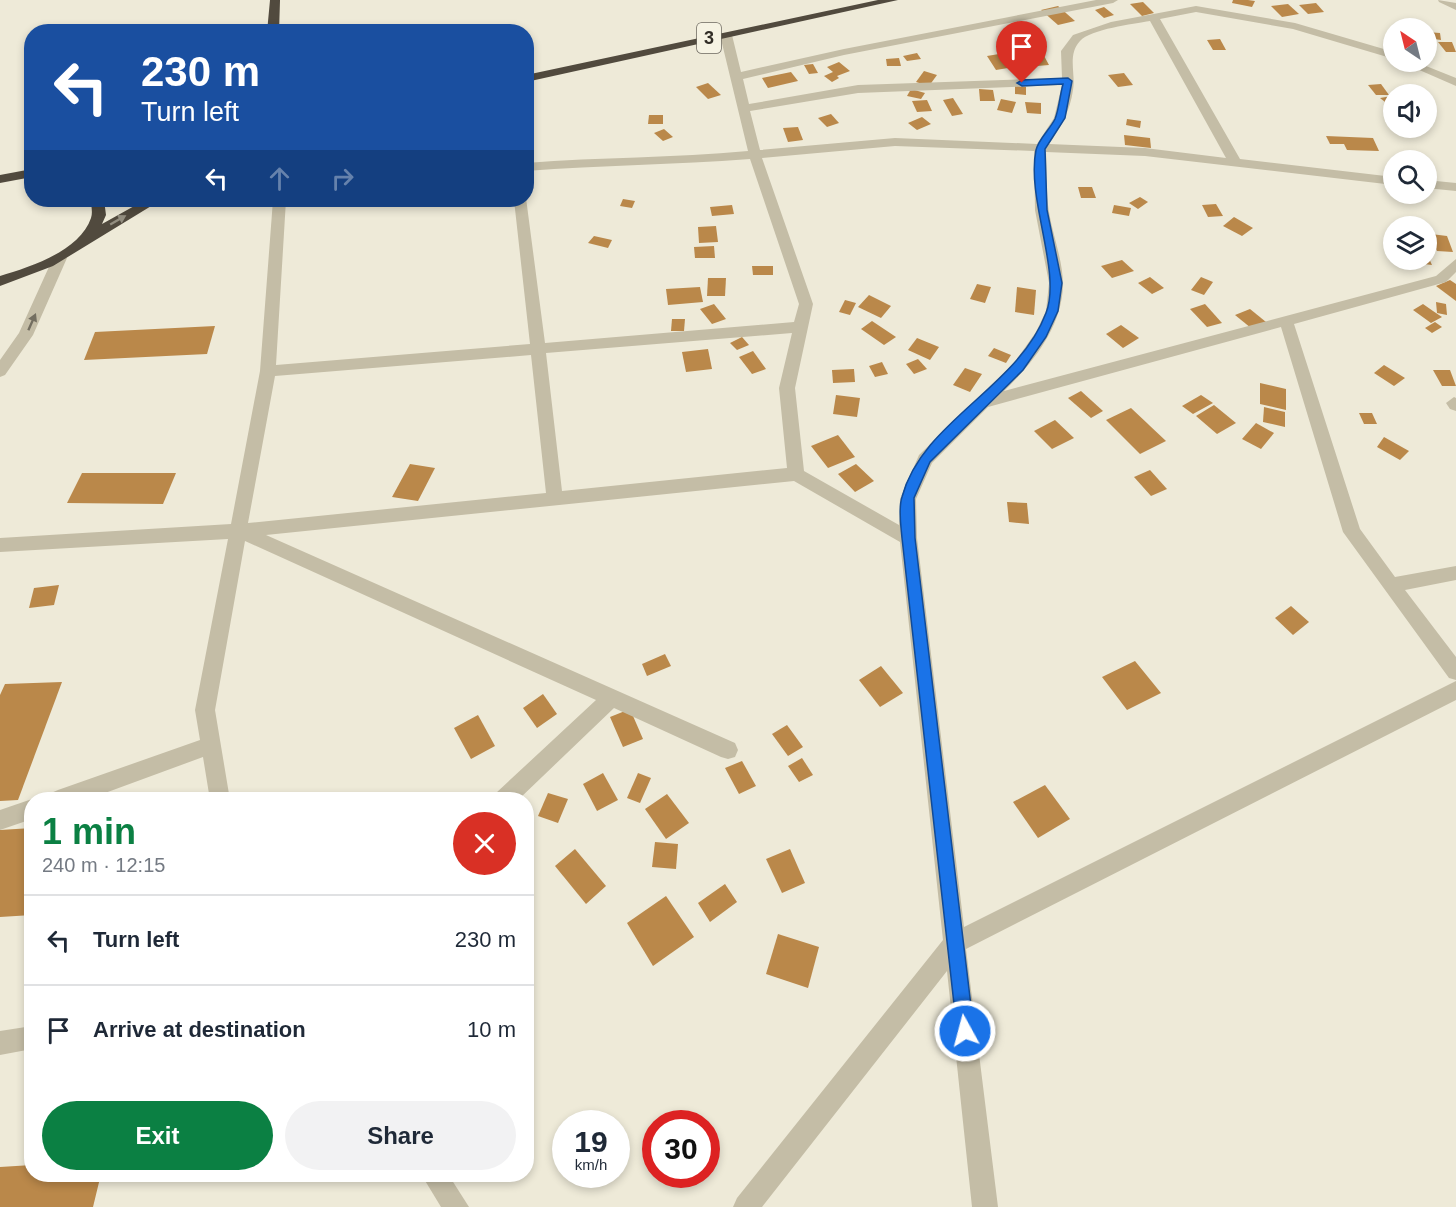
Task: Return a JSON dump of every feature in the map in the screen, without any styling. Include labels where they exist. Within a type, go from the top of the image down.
[{"type":"highway","points":[[273,24],[274,0]]},
{"type":"highway","name":"3","points":[[534,77],[726,34],[893,0]]},
{"type":"highway","points":[[0,172],[24,173]]},
{"type":"highway","points":[[0,179],[24,174]]},
{"type":"highway","points":[[82,241],[95,223],[99,207]]},
{"type":"highway","points":[[0,280],[31,272],[60,258],[82,241],[142,207]]},
{"type":"street","points":[[736,77],[844,52],[1113,0]]},
{"type":"street","points":[[1443,0],[1456,7]]},
{"type":"street","points":[[985,1207],[908,538],[908,498],[925,459],[1019,367],[1042,334],[1053,311],[1056,283],[1042,210],[1041,149],[1060,118],[1068,81],[1067,51],[1077,37],[1093,30],[1183,9],[1209,10],[1295,26],[1383,53]]},
{"type":"street","points":[[1153,16],[1235,162]]},
{"type":"street","points":[[726,34],[755,155],[806,304],[787,388],[796,474]]},
{"type":"street","points":[[1432,72],[1456,82]]},
{"type":"street","points":[[744,108],[858,89],[1068,81]]},
{"type":"street","points":[[534,166],[755,155],[895,142],[1145,152],[1383,180]]},
{"type":"street","points":[[1437,185],[1456,188]]},
{"type":"street","points":[[219,792],[205,710],[268,371],[279,207]]},
{"type":"street","points":[[522,207],[555,499]]},
{"type":"street","points":[[0,371],[26,335],[60,258]]},
{"type":"street","points":[[983,403],[1441,279],[1456,264]]},
{"type":"street","points":[[1287,321],[1353,532],[1456,672]]},
{"type":"street","points":[[268,371],[801,327]]},
{"type":"street","points":[[0,545],[239,531],[796,474],[908,538]]},
{"type":"street","points":[[239,531],[728,750]]},
{"type":"street","points":[[1391,585],[1456,573]]},
{"type":"street","points":[[746,1207],[955,943],[1456,690]]},
{"type":"street","points":[[511,792],[611,698]]},
{"type":"street","points":[[80,792],[211,745]]},
{"type":"street","points":[[0,820],[24,812]]},
{"type":"street","points":[[0,1043],[24,1038]]},
{"type":"street","points":[[439,1182],[456,1207]]},
{"type":"building","points":[[1233,0],[1255,1],[1252,7],[1232,3]]},
{"type":"building","points":[[1143,2],[1154,13],[1142,16],[1130,4]]},
{"type":"building","points":[[1316,3],[1324,12],[1308,14],[1299,5]]},
{"type":"building","points":[[1288,4],[1299,14],[1282,17],[1271,6]]},
{"type":"building","points":[[1058,6],[1075,21],[1058,25],[1041,10]]},
{"type":"building","points":[[1104,7],[1114,15],[1104,18],[1095,10]]},
{"type":"building","points":[[1437,33],[1440,33],[1441,40],[1437,39]]},
{"type":"building","points":[[1220,39],[1226,50],[1213,50],[1207,40]]},
{"type":"building","points":[[1438,42],[1452,42],[1456,52],[1446,52]]},
{"type":"building","points":[[917,53],[921,59],[907,61],[903,56]]},
{"type":"building","points":[[999,54],[1008,68],[996,70],[987,56]]},
{"type":"building","points":[[1043,54],[1049,65],[1037,66],[1031,55]]},
{"type":"building","points":[[899,58],[901,66],[887,66],[886,59]]},
{"type":"building","points":[[839,62],[850,71],[837,76],[839,78],[832,82],[824,76],[833,72],[827,67]]},
{"type":"building","points":[[813,64],[818,73],[809,74],[804,65]]},
{"type":"building","points":[[924,71],[937,75],[929,86],[916,82]]},
{"type":"building","points":[[791,72],[798,81],[768,88],[762,78]]},
{"type":"building","points":[[1124,73],[1133,85],[1118,87],[1108,75]]},
{"type":"building","points":[[708,83],[721,95],[708,99],[696,87]]},
{"type":"building","points":[[1381,84],[1383,95],[1376,95],[1368,85]]},
{"type":"building","points":[[1015,86],[1026,87],[1026,95],[1015,94]]},
{"type":"building","points":[[911,89],[925,93],[921,99],[907,96]]},
{"type":"building","points":[[979,89],[993,90],[995,101],[980,101]]},
{"type":"building","points":[[953,98],[963,114],[952,116],[943,100]]},
{"type":"building","points":[[1001,99],[1016,102],[1012,113],[997,110]]},
{"type":"building","points":[[927,100],[932,111],[917,112],[912,101]]},
{"type":"building","points":[[1025,102],[1041,103],[1041,114],[1027,113]]},
{"type":"building","points":[[831,114],[839,123],[827,127],[818,118]]},
{"type":"building","points":[[649,115],[663,115],[663,124],[648,124]]},
{"type":"building","points":[[922,117],[931,124],[917,130],[908,123]]},
{"type":"building","points":[[1127,119],[1141,121],[1140,128],[1126,125]]},
{"type":"building","points":[[798,127],[803,140],[788,142],[783,128]]},
{"type":"building","points":[[664,129],[673,137],[663,141],[654,133]]},
{"type":"building","points":[[1124,135],[1150,138],[1151,148],[1125,145]]},
{"type":"building","points":[[1326,136],[1373,138],[1379,151],[1347,150],[1344,144],[1330,144]]},
{"type":"building","points":[[1078,187],[1092,187],[1096,198],[1081,198]]},
{"type":"building","points":[[1140,197],[1148,202],[1138,209],[1129,203]]},
{"type":"building","points":[[623,199],[635,201],[632,208],[620,206]]},
{"type":"building","points":[[1216,204],[1223,216],[1208,217],[1202,205]]},
{"type":"building","points":[[732,205],[734,214],[712,216],[710,207]]},
{"type":"building","points":[[1114,205],[1131,208],[1129,216],[1112,213]]},
{"type":"building","points":[[1234,217],[1253,228],[1242,236],[1223,226]]},
{"type":"building","points":[[716,226],[718,242],[699,243],[698,227]]},
{"type":"building","points":[[1437,235],[1447,236],[1453,252],[1437,251]]},
{"type":"building","points":[[594,236],[612,240],[608,248],[588,243]]},
{"type":"building","points":[[714,246],[715,258],[695,258],[694,247]]},
{"type":"building","points":[[1122,260],[1134,271],[1112,278],[1101,266]]},
{"type":"building","points":[[752,266],[773,266],[773,275],[753,275]]},
{"type":"building","points":[[1150,277],[1164,288],[1152,294],[1138,283]]},
{"type":"building","points":[[1201,277],[1213,282],[1204,295],[1191,290]]},
{"type":"building","points":[[708,278],[726,278],[725,296],[707,296]]},
{"type":"building","points":[[1450,280],[1456,284],[1456,301],[1436,286]]},
{"type":"building","points":[[977,284],[991,287],[985,303],[970,299]]},
{"type":"building","points":[[700,287],[703,302],[668,305],[666,289]]},
{"type":"building","points":[[1017,287],[1036,290],[1034,315],[1015,312]]},
{"type":"building","points":[[869,295],[891,306],[881,318],[858,307]]},
{"type":"building","points":[[845,300],[856,303],[850,315],[839,312]]},
{"type":"building","points":[[1436,302],[1446,304],[1447,315],[1437,313]]},
{"type":"building","points":[[714,304],[726,319],[712,324],[700,309]]},
{"type":"building","points":[[1205,304],[1222,323],[1207,327],[1190,309]]},
{"type":"building","points":[[1423,304],[1442,317],[1431,323],[1413,310]]},
{"type":"building","points":[[1250,309],[1266,322],[1251,328],[1235,315]]},
{"type":"building","points":[[672,319],[685,319],[684,331],[671,331]]},
{"type":"building","points":[[872,321],[896,337],[884,345],[861,329]]},
{"type":"building","points":[[1435,322],[1442,327],[1432,333],[1425,328]]},
{"type":"building","points":[[1121,325],[1139,338],[1123,348],[1106,334]]},
{"type":"building","points":[[215,326],[207,354],[84,360],[95,332]]},
{"type":"building","points":[[742,337],[749,345],[737,350],[730,343]]},
{"type":"building","points":[[917,338],[939,347],[930,360],[908,350]]},
{"type":"building","points":[[994,348],[1011,355],[1006,363],[988,356]]},
{"type":"building","points":[[708,349],[712,369],[686,372],[682,352]]},
{"type":"building","points":[[753,351],[766,369],[752,374],[739,357]]},
{"type":"building","points":[[918,359],[927,369],[914,374],[906,364]]},
{"type":"building","points":[[882,362],[888,374],[875,377],[869,366]]},
{"type":"building","points":[[1384,365],[1405,378],[1394,386],[1374,373]]},
{"type":"building","points":[[965,368],[982,374],[970,392],[953,385]]},
{"type":"building","points":[[854,369],[855,382],[833,383],[832,370]]},
{"type":"building","points":[[1433,370],[1450,370],[1456,386],[1442,386]]},
{"type":"building","points":[[1260,383],[1286,389],[1286,410],[1260,404]]},
{"type":"building","points":[[1081,391],[1103,411],[1091,418],[1068,398]]},
{"type":"building","points":[[836,395],[860,398],[857,417],[833,414]]},
{"type":"building","points":[[1201,395],[1213,403],[1193,414],[1182,406]]},
{"type":"building","points":[[1214,405],[1236,423],[1217,434],[1196,416]]},
{"type":"building","points":[[1264,407],[1285,412],[1285,427],[1263,422]]},
{"type":"building","points":[[1131,408],[1166,441],[1140,454],[1106,420]]},
{"type":"building","points":[[1359,413],[1372,413],[1377,424],[1364,424]]},
{"type":"building","points":[[1055,420],[1074,438],[1052,449],[1034,431]]},
{"type":"building","points":[[1256,423],[1274,433],[1261,449],[1242,439]]},
{"type":"building","points":[[838,435],[855,457],[828,468],[811,446]]},
{"type":"building","points":[[1384,437],[1409,451],[1400,460],[1377,447]]},
{"type":"building","points":[[410,464],[435,468],[418,501],[392,497]]},
{"type":"building","points":[[856,464],[874,481],[855,492],[838,474]]},
{"type":"building","points":[[1150,470],[1167,489],[1151,496],[1134,477]]},
{"type":"building","points":[[82,473],[176,473],[163,504],[67,503]]},
{"type":"building","points":[[1007,502],[1027,503],[1029,524],[1009,522]]},
{"type":"building","points":[[59,585],[54,605],[29,608],[34,588]]},
{"type":"building","points":[[1291,606],[1309,622],[1293,635],[1275,618]]},
{"type":"building","points":[[665,654],[671,666],[647,676],[642,664]]},
{"type":"building","points":[[1135,661],[1161,693],[1127,710],[1102,677]]},
{"type":"building","points":[[881,666],[903,693],[880,707],[859,680]]},
{"type":"building","points":[[62,682],[18,800],[0,801],[0,695],[5,684]]},
{"type":"building","points":[[543,694],[557,714],[537,728],[523,708]]},
{"type":"building","points":[[630,709],[643,739],[623,747],[610,717]]},
{"type":"building","points":[[478,715],[495,746],[471,759],[454,728]]},
{"type":"building","points":[[787,725],[803,747],[788,756],[772,734]]},
{"type":"building","points":[[802,758],[813,775],[799,782],[788,766]]},
{"type":"building","points":[[742,761],[756,786],[739,794],[725,768]]},
{"type":"building","points":[[603,773],[618,800],[597,811],[583,784]]},
{"type":"building","points":[[638,773],[651,778],[640,803],[627,798]]},
{"type":"building","points":[[1045,785],[1070,819],[1038,838],[1013,802]]},
{"type":"building","points":[[548,793],[568,799],[558,823],[538,816]]},
{"type":"building","points":[[667,794],[689,823],[666,839],[645,809]]},
{"type":"building","points":[[24,828],[24,916],[0,917],[0,830]]},
{"type":"building","points":[[655,842],[678,844],[676,869],[652,867]]},
{"type":"building","points":[[575,849],[606,886],[586,904],[555,866]]},
{"type":"building","points":[[790,849],[805,883],[782,893],[766,859]]},
{"type":"building","points":[[725,884],[737,902],[710,922],[698,903]]},
{"type":"building","points":[[666,896],[694,937],[653,966],[627,923]]},
{"type":"building","points":[[778,934],[819,947],[808,988],[766,974]]},
{"type":"building","points":[[24,1166],[24,1182],[99,1182],[93,1207],[0,1207],[0,1167]]},
{"type":"route","points":[[965,1031],[907,513],[908,498],[925,459],[1019,367],[1042,334],[1053,311],[1056,283],[1042,210],[1041,149],[1060,118],[1068,81],[1022,83]]}]
